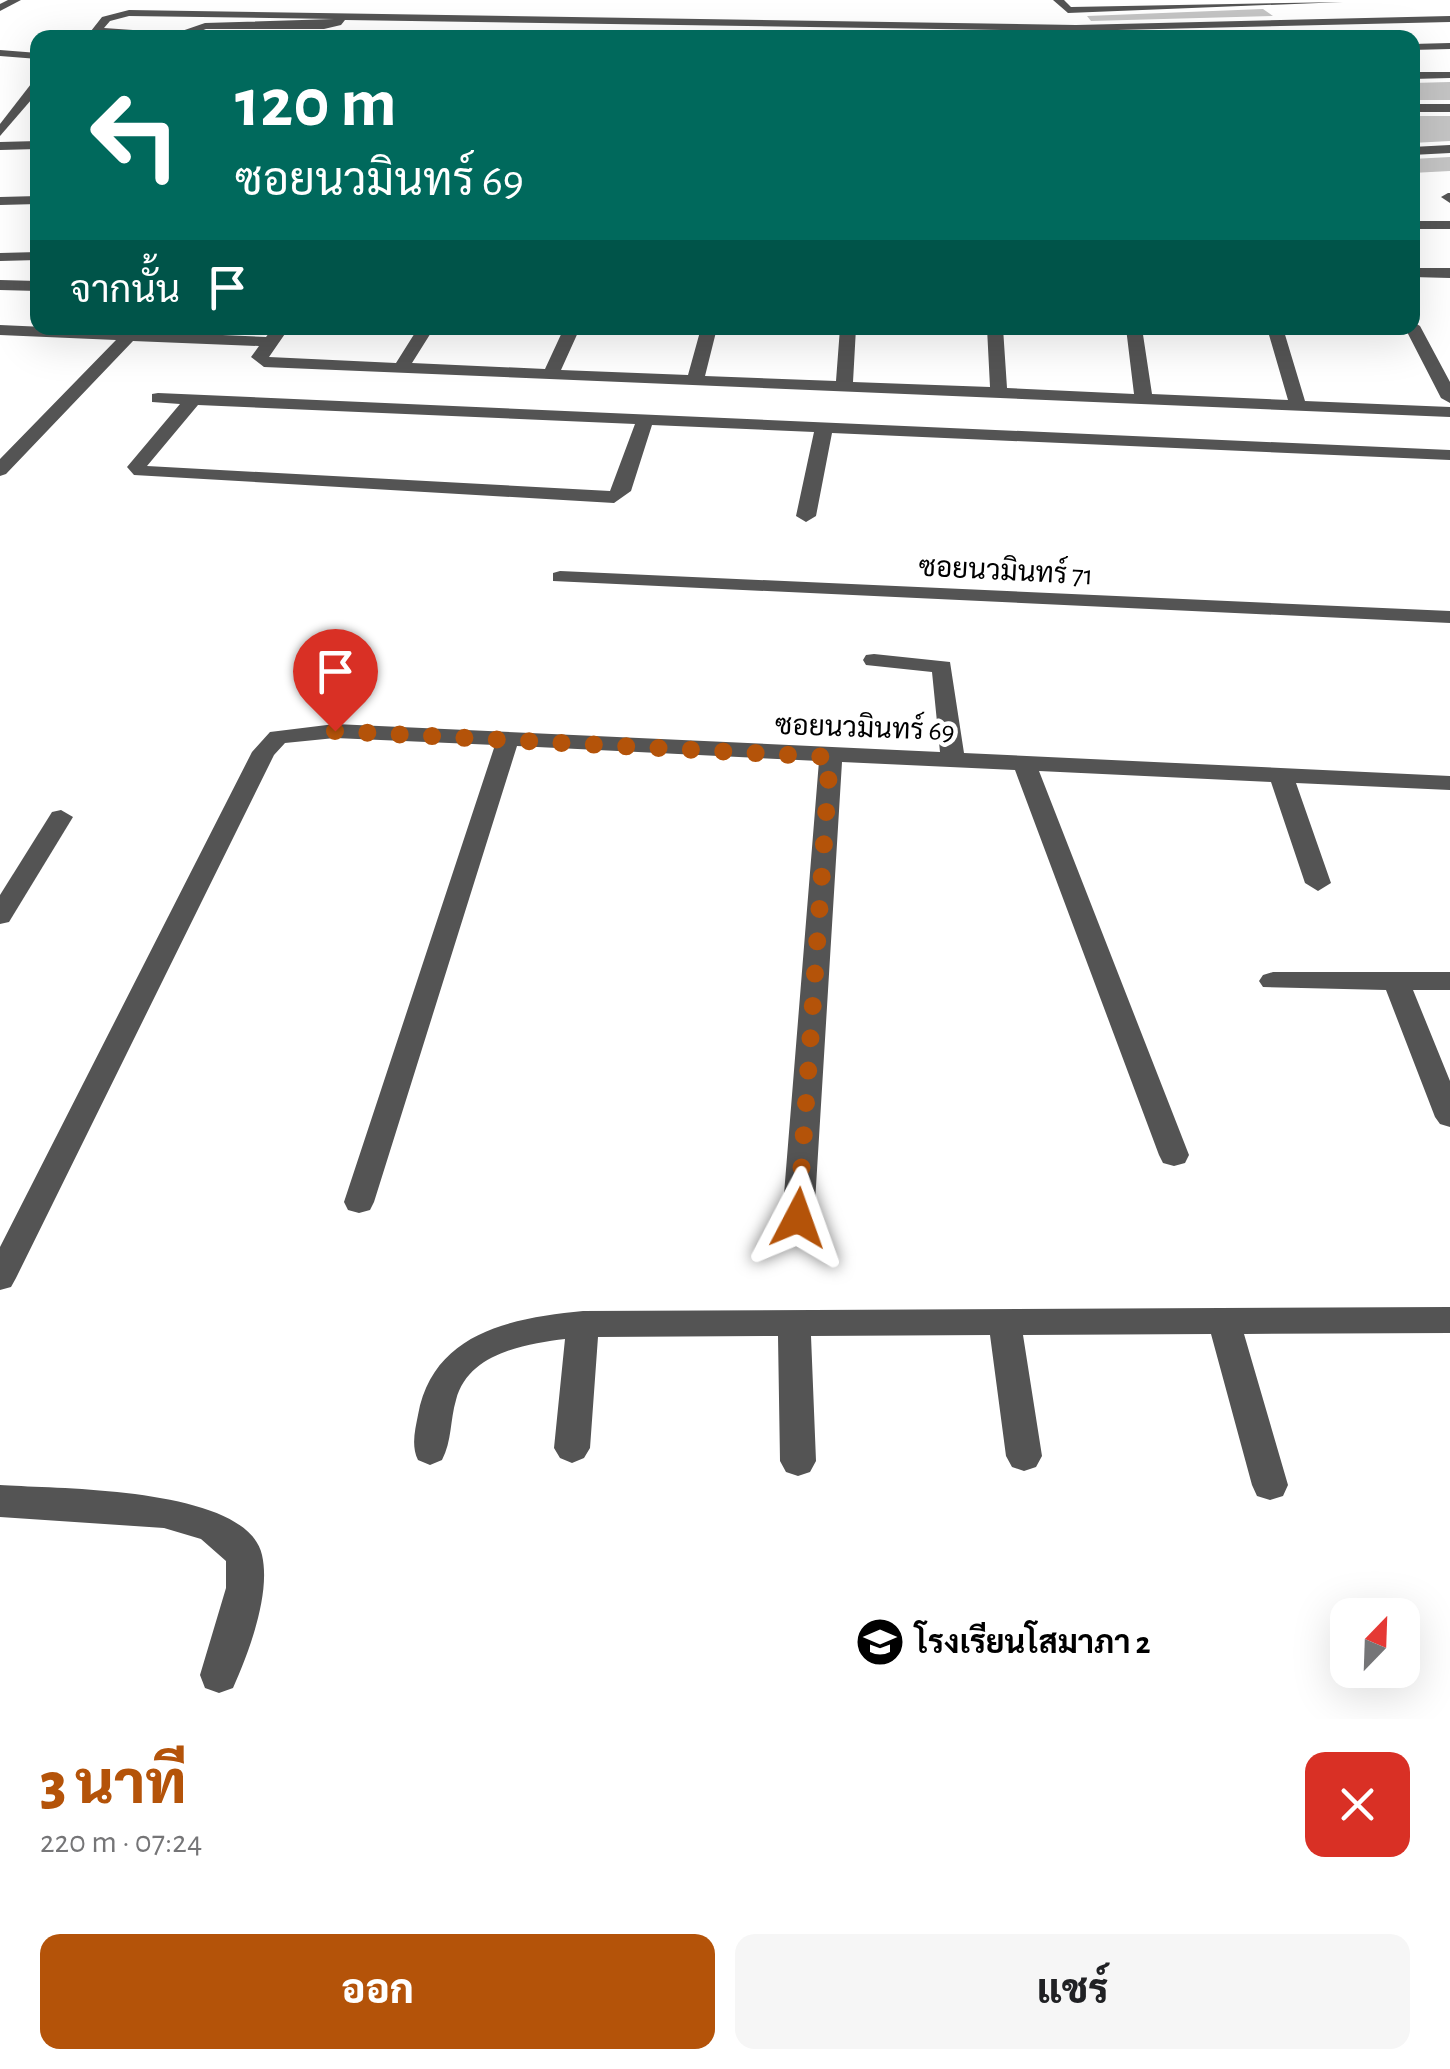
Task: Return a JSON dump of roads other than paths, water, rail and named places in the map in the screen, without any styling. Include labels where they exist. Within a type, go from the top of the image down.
[{"type":"street","points":[[0,7],[16,0]]},
{"type":"street","points":[[1058,0],[1068,10],[1338,2]]},
{"type":"street","points":[[417,3],[436,4]]},
{"type":"street","points":[[97,30],[106,19],[129,13],[1076,28],[1450,18]]},
{"type":"street","points":[[194,30],[205,26],[324,26],[337,23],[342,14]]},
{"type":"street","points":[[1420,48],[1450,46]]},
{"type":"street","points":[[0,53],[30,55]]},
{"type":"street","points":[[1420,76],[1450,75]]},
{"type":"street","points":[[0,132],[30,98]]},
{"type":"street","points":[[1420,108],[1450,108]]},
{"type":"street","points":[[0,146],[30,144]]},
{"type":"street","points":[[1420,150],[1450,149]]},
{"type":"street","points":[[0,201],[30,200]]},
{"type":"street","points":[[1420,225],[1450,225]]},
{"type":"street","points":[[0,257],[30,256]]},
{"type":"street","points":[[1420,272],[1450,273]]},
{"type":"street","points":[[0,286],[30,286]]},
{"type":"street","points":[[0,347],[9,330]]},
{"type":"street","points":[[109,335],[268,342]]},
{"type":"street","points":[[274,335],[259,358],[264,362],[1450,412]]},
{"type":"street","points":[[401,368],[422,335]]},
{"type":"street","points":[[551,374],[569,335]]},
{"type":"street","points":[[695,381],[707,335]]},
{"type":"street","points":[[844,387],[848,335]]},
{"type":"street","points":[[995,335],[999,394]]},
{"type":"street","points":[[1135,335],[1144,400]]},
{"type":"street","points":[[1277,335],[1299,408]]},
{"type":"street","points":[[1417,335],[1450,398]]},
{"type":"street","points":[[0,470],[129,336]]},
{"type":"street","points":[[1430,356],[1450,356]]},
{"type":"street","points":[[158,398],[1450,455]]},
{"type":"street","points":[[193,400],[136,467],[140,471],[614,497],[622,492],[645,420]]},
{"type":"street","points":[[806,516],[824,428]]},
{"type":"street","name":"ซอยนวมินทร์ 71","points":[[560,577],[1450,618]]},
{"type":"street","points":[[874,660],[942,667],[953,761]]},
{"type":"street","name":"ซอยนวมินทร์ 69","points":[[0,1278],[264,752],[278,737],[335,731],[1450,783]]},
{"type":"street","points":[[359,1202],[508,740]]},
{"type":"street","points":[[798,1218],[830,757]]},
{"type":"street","points":[[1024,763],[1174,1155]]},
{"type":"street","points":[[1281,775],[1318,882]]},
{"type":"street","points":[[0,916],[62,817]]},
{"type":"street","points":[[1272,981],[1450,981]]},
{"type":"street","points":[[1396,981],[1450,1117]]},
{"type":"street","points":[[430,1450],[445,1383],[473,1352],[518,1330],[583,1324],[1450,1320]]},
{"type":"street","points":[[1224,1321],[1270,1484]]},
{"type":"street","points":[[1006,1322],[1024,1456]]},
{"type":"street","points":[[794,1323],[798,1461]]},
{"type":"street","points":[[572,1448],[583,1324]]},
{"type":"street","points":[[0,1500],[164,1512],[214,1527],[244,1554],[245,1588],[219,1675]]},
{"type":"place","name":"โรงเรียนโสมาภา 2","points":[[880,1642]]}]
